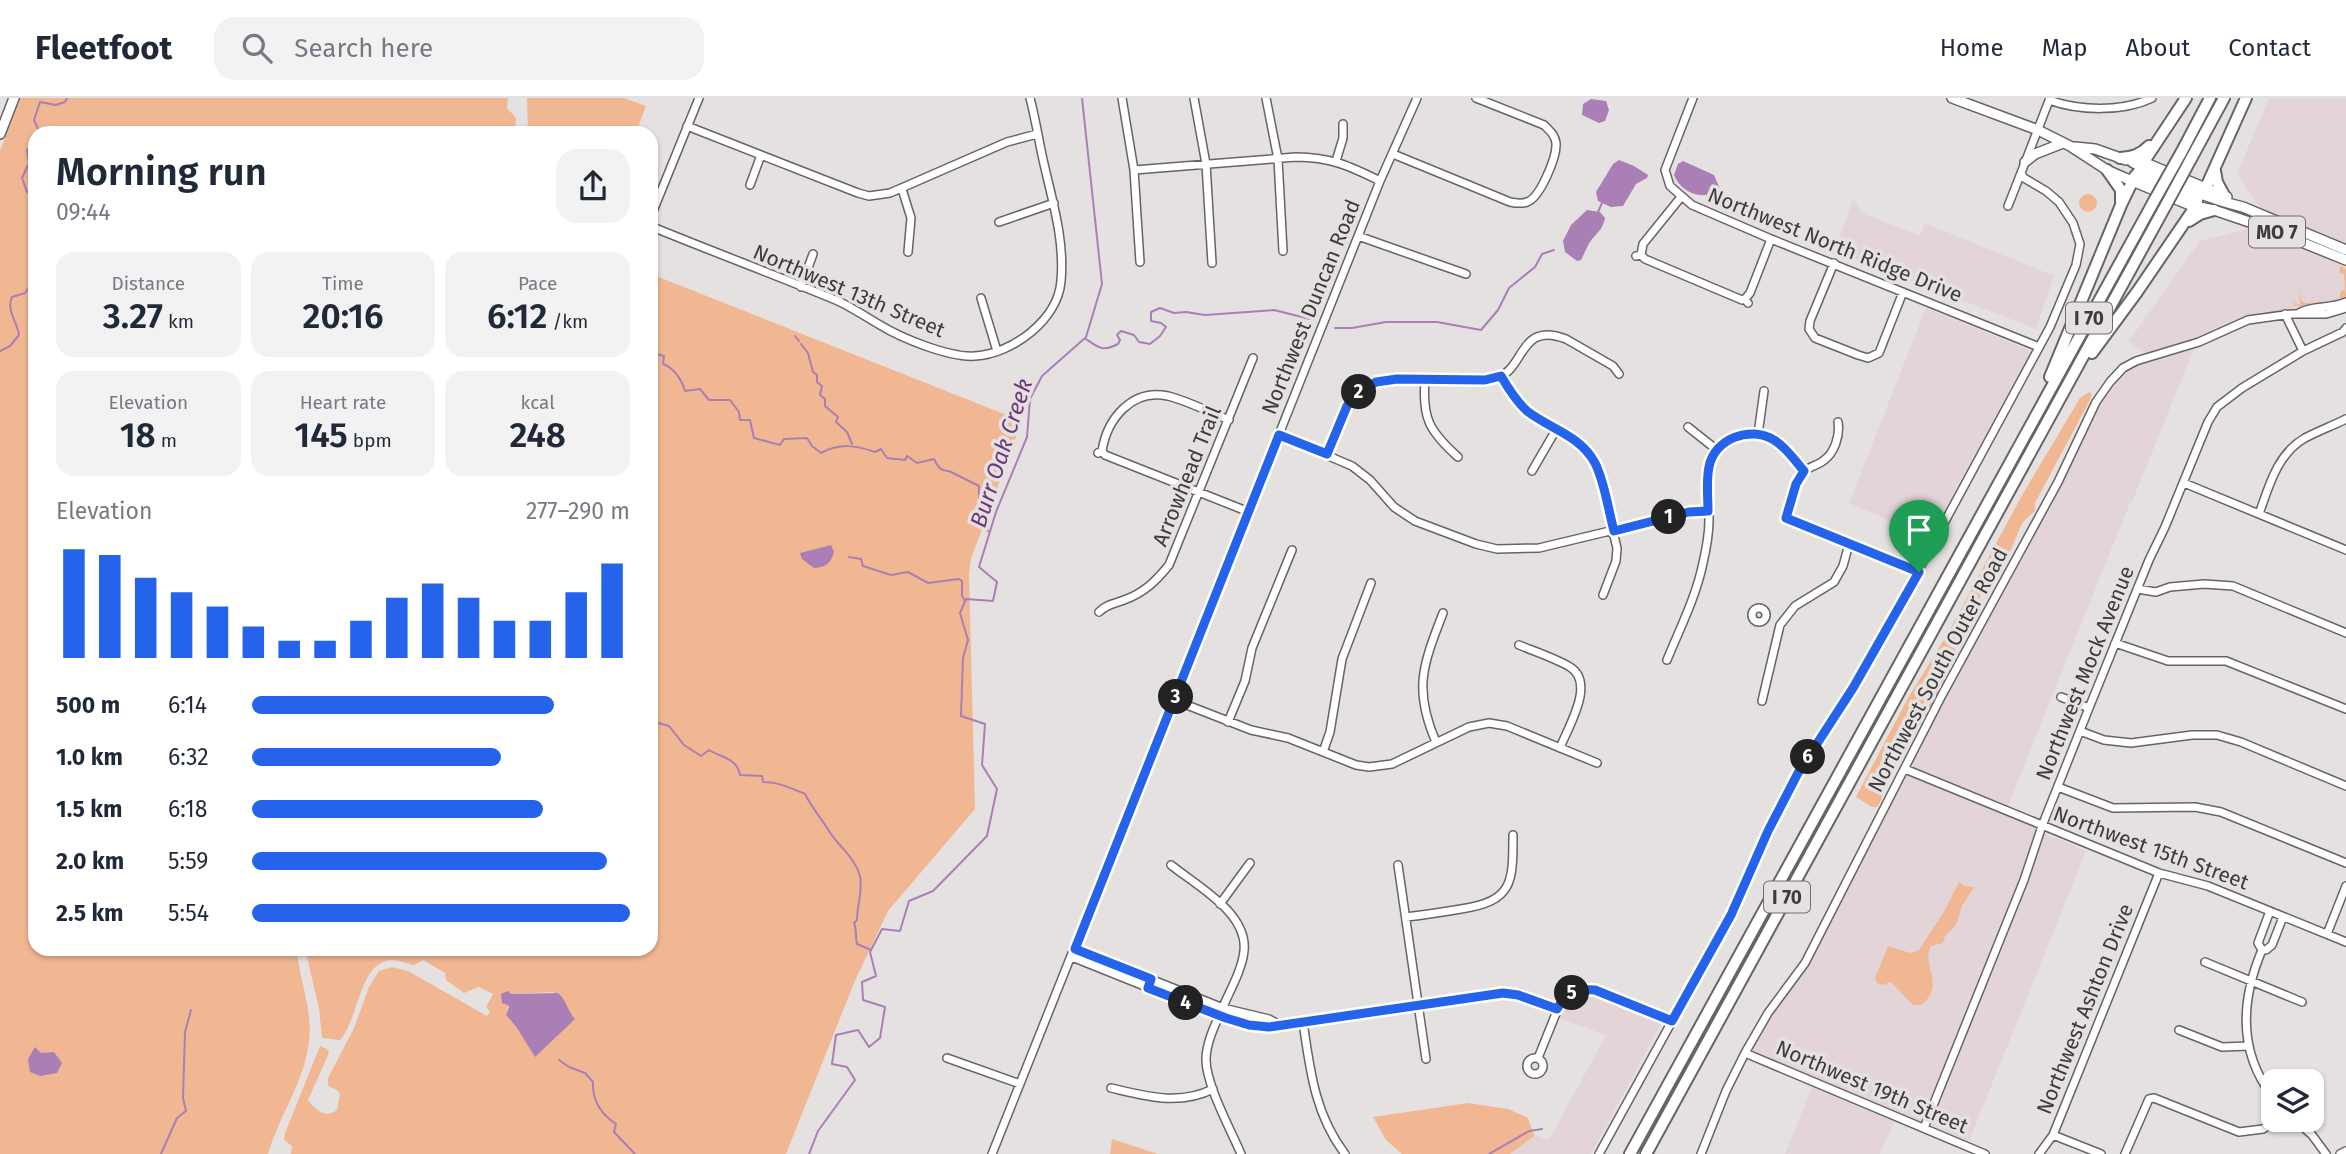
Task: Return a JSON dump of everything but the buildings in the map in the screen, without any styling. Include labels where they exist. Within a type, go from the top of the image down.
[{"type":"highway","points":[[2025,434],[2121,205],[2186,98]]},
{"type":"highway","name":"I 70","points":[[1646,1154],[2166,205],[2210,98]]},
{"type":"highway","name":"I 70","points":[[1630,1154],[2154,201],[2224,98]]},
{"type":"highway","points":[[2069,383],[2137,292],[2181,227],[2215,171],[2246,98]]},
{"type":"highway","points":[[2120,158],[2133,157],[2153,142],[2157,142]]},
{"type":"highway","points":[[2107,170],[2121,190],[2121,205]]},
{"type":"highway","points":[[2215,171],[2225,197]]},
{"type":"highway","points":[[2181,227],[2200,214],[2214,210]]},
{"type":"main road","points":[[0,134],[14,98]]},
{"type":"main road","name":"MO 7","points":[[1952,98],[2038,130],[2107,170],[2140,172]]},
{"type":"main road","points":[[2025,162],[2035,154],[2066,144]]},
{"type":"main road","name":"MO 7","points":[[2066,144],[2095,149],[2120,158],[2140,172],[2198,196],[2243,207]]},
{"type":"main road","name":"MO 7","points":[[2091,159],[2140,172],[2198,196],[2214,210],[2346,260]]},
{"type":"main road","name":"MO 7","points":[[2198,196],[2225,197],[2346,250]]},
{"type":"street","points":[[658,199],[698,98]]},
{"type":"street","points":[[981,298],[998,351],[1027,335],[1053,309],[1059,293],[1059,226],[1030,98]]},
{"type":"street","points":[[1122,98],[1135,170],[1140,262]]},
{"type":"street","points":[[1194,98],[1206,164],[1212,263]]},
{"type":"street","points":[[1266,98],[1278,159],[1283,251]]},
{"type":"street","name":"Northwest Duncan Road","points":[[992,1154],[1380,181],[1417,98]]},
{"type":"street","points":[[1393,154],[1510,202],[1525,204],[1541,189],[1556,150],[1556,141],[1544,125],[1476,98]]},
{"type":"street","name":"Northwest North Ridge Drive","points":[[1692,98],[1665,170],[1667,181],[1681,197],[1700,210],[2039,346]]},
{"type":"street","points":[[2008,206],[2050,99],[2090,108],[2127,106],[2152,98]]},
{"type":"street","points":[[1336,160],[1343,138],[1343,124]]},
{"type":"street","points":[[687,127],[858,193],[880,195],[902,189],[1007,142],[1038,134]]},
{"type":"street","points":[[750,185],[761,155]]},
{"type":"street","points":[[1135,170],[1307,157],[1336,160],[1380,181]]},
{"type":"street","points":[[1600,1154],[1731,915],[1768,831],[1798,773],[1859,678],[1919,572],[2050,327],[2076,265],[2080,244],[2073,223],[2059,202],[2024,178],[2021,173]]},
{"type":"street","points":[[902,189],[911,218],[908,252]]},
{"type":"street","points":[[1681,197],[1643,244],[1638,256],[1746,301],[1771,239]]},
{"type":"street","points":[[999,222],[1054,203]]},
{"type":"street","name":"Northwest 13th Street","points":[[658,230],[840,302],[882,327],[939,351],[976,356],[998,351]]},
{"type":"street","points":[[1358,236],[1466,274]]},
{"type":"street","points":[[801,287],[813,254]]},
{"type":"street","points":[[1834,263],[1810,321],[1809,329],[1815,338],[1868,359],[1874,357],[1879,354],[1903,292]]},
{"type":"street","name":"Northwest South Outer Road","points":[[2298,313],[2305,309],[2330,308],[2346,302]]},
{"type":"street","name":"Northwest South Outer Road","points":[[1701,1154],[1726,1091],[1745,1053],[1768,1013],[1805,963],[2058,482],[2095,402],[2110,382],[2123,368],[2136,361],[2200,342],[2248,320],[2298,313],[2326,314],[2346,308]]},
{"type":"street","points":[[2285,314],[2303,351]]},
{"type":"street","name":"Northwest Mock Avenue","points":[[1924,1128],[2024,880],[2042,826],[2115,643],[2208,422],[2217,407],[2242,388],[2346,328]]},
{"type":"street","points":[[1327,454],[1343,414],[1360,391],[1376,382],[1485,380],[1501,376],[1528,343],[1543,336],[1566,339],[1613,366],[1619,374]]},
{"type":"street","name":"Arrowhead Trail","points":[[1099,612],[1106,605],[1144,591],[1157,581],[1175,554],[1253,358]]},
{"type":"street","points":[[1501,376],[1526,410],[1582,446],[1595,463],[1614,531],[1616,548],[1615,561],[1604,595]]},
{"type":"street","points":[[1425,380],[1424,412],[1428,422],[1458,457]]},
{"type":"street","points":[[1758,434],[1764,391]]},
{"type":"street","points":[[1229,420],[1169,397],[1150,395],[1136,398],[1111,422],[1100,452],[1248,512]]},
{"type":"street","points":[[2259,514],[2277,467],[2293,446],[2346,419]]},
{"type":"street","points":[[1838,422],[1839,434],[1832,451],[1823,461],[1804,471],[1796,484],[1786,518],[1919,572]]},
{"type":"street","points":[[1688,427],[1717,450]]},
{"type":"street","points":[[1532,471],[1557,428]]},
{"type":"street","points":[[1667,660],[1701,575],[1707,538],[1708,471],[1717,450],[1737,436],[1758,434],[1776,441],[1804,471]]},
{"type":"street","points":[[1279,435],[1327,454],[1360,471],[1394,507],[1415,520],[1476,544],[1500,550],[1529,550],[1689,512],[1708,511]]},
{"type":"street","points":[[2184,483],[2346,550]]},
{"type":"street","points":[[1762,701],[1780,625],[1795,606],[1834,582],[1843,566],[1849,544]]},
{"type":"street","points":[[1228,722],[1245,681],[1252,648],[1292,550]]},
{"type":"street","points":[[1323,752],[1330,732],[1342,659],[1371,583]]},
{"type":"street","points":[[2137,589],[2156,592],[2170,587],[2204,584],[2233,586],[2346,633]]},
{"type":"street","points":[[1436,742],[1424,710],[1422,682],[1427,654],[1443,613]]},
{"type":"street","points":[[1765,618],[1780,625]]},
{"type":"street","points":[[2115,643],[2168,661],[2226,661],[2346,709]]},
{"type":"street","points":[[1520,645],[1574,669],[1581,681],[1581,697],[1560,748]]},
{"type":"street","points":[[2061,696],[2089,708]]},
{"type":"street","points":[[1174,700],[1228,722],[1288,738],[1356,765],[1392,764],[1469,727],[1489,723],[1507,726],[1597,763]]},
{"type":"street","points":[[2080,731],[2104,740],[2131,743],[2192,735],[2217,735],[2241,741],[2346,786]]},
{"type":"street","name":"Northwest 15th Street","points":[[1905,769],[2159,873],[2208,886],[2346,942]]},
{"type":"street","points":[[2058,787],[2113,808],[2195,807],[2221,812],[2346,863]]},
{"type":"street","points":[[1406,917],[1483,906],[1497,899],[1506,888],[1511,872],[1513,835]]},
{"type":"street","points":[[1220,904],[1250,863]]},
{"type":"street","points":[[1398,864],[1426,1059]]},
{"type":"street","points":[[1171,865],[1234,916],[1244,941],[1242,960],[1207,1049],[1207,1071],[1213,1090],[1241,1154]]},
{"type":"street","name":"Northwest Ashton Drive","points":[[2039,1154],[2053,1135],[2159,873]]},
{"type":"street","points":[[2327,934],[2346,886]]},
{"type":"street","points":[[2262,950],[2258,943],[2270,911]]},
{"type":"street","points":[[2262,950],[2272,945],[2283,917]]},
{"type":"street","points":[[1075,949],[1221,1012],[1269,1019],[1279,1024],[1303,1023],[1511,993],[1557,1009]]},
{"type":"street","points":[[2261,1078],[2249,1046],[2246,1022],[2252,973],[2262,950]]},
{"type":"street","points":[[1072,957],[1150,983]]},
{"type":"street","points":[[2205,962],[2302,1002]]},
{"type":"street","points":[[1538,1058],[1561,1001],[1576,991],[1595,990],[1672,1021]]},
{"type":"street","points":[[1303,1023],[1319,1107],[1345,1154]]},
{"type":"street","points":[[2179,1030],[2222,1047],[2249,1046]]},
{"type":"street","name":"Northwest 19th Street","points":[[1745,1053],[1985,1154]]},
{"type":"street","points":[[947,1058],[1020,1084]]},
{"type":"street","points":[[1111,1088],[1169,1099],[1199,1096],[1213,1090]]},
{"type":"street","points":[[2125,1154],[2149,1098],[2237,1132],[2261,1129]]},
{"type":"street","points":[[2309,1132],[2326,1154]]},
{"type":"street","points":[[2053,1135],[2101,1154]]},
{"type":"street","points":[[2340,1154],[2346,1151]]},
{"type":"shaded area","points":[[20,98],[508,98],[507,108],[516,118],[515,126],[28,126],[28,956],[298,956],[309,1017],[307,1056],[268,1154],[0,1154],[0,151]]},
{"type":"shaded area","points":[[527,98],[624,98],[646,106],[639,126],[528,126]]},
{"type":"shaded area","points":[[2269,98],[2346,98],[2346,244],[2262,211],[2237,174]]},
{"type":"shaded area","points":[[1591,99],[1606,101],[1609,110],[1605,121],[1599,123],[1582,115],[1583,104]]},
{"type":"shaded area","points":[[1619,160],[1648,175],[1636,184],[1623,206],[1611,207],[1598,201],[1596,192],[1613,164]]},
{"type":"shaded area","points":[[1683,161],[1714,175],[1720,189],[1707,195],[1687,191],[1674,175],[1678,164]]},
{"type":"shaded area","points":[[2088,194],[2094,197],[2097,203],[2094,209],[2088,212],[2082,209],[2079,203],[2082,197]]},
{"type":"shaded area","points":[[1853,199],[1862,213],[1920,236],[1925,223],[2054,276],[2036,329],[1835,251]]},
{"type":"shaded area","points":[[1587,210],[1600,212],[1605,218],[1581,260],[1577,261],[1565,252],[1563,241],[1571,225]]},
{"type":"shaded area","points":[[2251,228],[2346,267],[2346,299],[2329,305],[2257,313],[2196,340],[2144,353],[2129,341],[2200,241]]},
{"type":"shaded area","points":[[2340,266],[2346,269],[2346,297],[2339,300],[2341,291],[2345,290],[2344,274],[2339,273]]},
{"type":"shaded area","points":[[658,277],[1022,421],[971,559],[969,573],[975,809],[888,911],[854,983],[786,1154],[291,1154],[292,1146],[284,1140],[285,1133],[320,1046],[329,1053],[308,1100],[325,1113],[337,1110],[340,1094],[328,1086],[328,1078],[354,1028],[369,987],[379,971],[392,967],[408,971],[487,1016],[490,1012],[486,1007],[493,994],[479,987],[464,993],[446,980],[445,973],[423,960],[414,965],[392,960],[381,963],[366,980],[340,1040],[322,1038],[319,1008],[307,956],[658,956]],"holes":[[[553,992],[568,1011],[535,1056],[506,1015],[511,994]]]},
{"type":"shaded area","points":[[2299,287],[2301,300],[2305,303],[2338,301],[2294,306],[2294,298],[2295,305],[2300,304]]},
{"type":"shaded area","points":[[1926,308],[2030,352],[1929,538],[1849,503]]},
{"type":"shaded area","points":[[2196,343],[2006,811],[2042,826],[1924,1128],[1745,1053],[1792,983],[1880,820],[2058,482],[2098,397],[2123,368]]},
{"type":"shaded area","points":[[2089,392],[2092,394],[2090,400],[2035,503],[2035,511],[2022,524],[2010,551],[1998,562],[1977,603],[1962,625],[1954,642],[1955,652],[1948,657],[1942,669],[1944,681],[1939,686],[1939,692],[1910,738],[1905,755],[1898,759],[1888,774],[1880,803],[1877,807],[1872,807],[1856,797],[1908,698],[1948,633],[2021,497],[2080,398]]},
{"type":"shaded area","points":[[831,545],[834,552],[830,562],[825,565],[814,568],[802,559],[800,553]]},
{"type":"shaded area","points":[[2044,833],[2086,851],[1969,1141],[1932,1126],[1930,1120],[2032,870]]},
{"type":"shaded area","points":[[1959,882],[1974,887],[1962,906],[1956,925],[1945,936],[1943,943],[1931,946],[1928,960],[1932,990],[1921,1005],[1913,1005],[1892,983],[1883,985],[1877,983],[1875,978],[1888,946],[1910,953],[1919,950],[1945,910]]},
{"type":"shaded area","points":[[508,991],[511,994],[558,993],[575,1019],[535,1057],[506,1015],[509,1007],[502,1003],[501,994]]},
{"type":"shaded area","points":[[1594,992],[1663,1020],[1591,1154],[1444,1154],[1503,1123],[1549,1140],[1606,1035],[1558,1018],[1567,1000],[1577,993]]},
{"type":"shaded area","points":[[35,1047],[41,1053],[54,1052],[62,1063],[57,1073],[40,1076],[30,1072],[28,1059]]},
{"type":"shaded area","points":[[1812,1087],[1894,1122],[1880,1154],[1785,1154]]},
{"type":"shaded area","points":[[1468,1103],[1508,1109],[1528,1118],[1534,1136],[1510,1154],[1402,1154],[1386,1140],[1373,1117]]},
{"type":"shaded area","points":[[1112,1139],[1158,1154],[1110,1154]]},
{"type":"waterway","points":[[37,126],[34,120],[40,102],[56,105],[65,102],[67,98]]},
{"type":"waterway","points":[[1082,98],[1102,284],[1086,337]]},
{"type":"waterway","points":[[28,149],[28,156]]},
{"type":"waterway","points":[[28,165],[22,178],[28,192]]},
{"type":"waterway","points":[[1598,212],[1602,203]]},
{"type":"waterway","points":[[1335,328],[1386,322],[1437,322],[1481,330],[1498,310],[1509,288],[1535,267],[1542,254],[1554,250]]},
{"type":"waterway","points":[[0,351],[10,346],[19,335],[11,311],[12,297],[25,293],[28,289]]},
{"type":"waterway","points":[[1086,339],[1098,347],[1108,348],[1118,344],[1120,340],[1117,335],[1121,331],[1134,335],[1139,342],[1150,344],[1166,327],[1151,321],[1151,312],[1160,308],[1174,313],[1205,315],[1274,310],[1310,319]]},
{"type":"waterway","points":[[795,336],[799,341]]},
{"type":"waterway","name":"Burr Oak Creek","points":[[809,1154],[818,1131],[855,1080],[847,1067],[832,1064],[836,1035],[858,1030],[869,1047],[880,1038],[885,1007],[863,1000],[862,982],[876,976],[870,952],[882,929],[900,931],[909,901],[933,891],[987,836],[997,789],[982,765],[985,724],[961,716],[963,658],[968,640],[960,613],[966,599],[993,601],[997,582],[979,567],[996,512],[1027,437],[1030,399],[1042,376],[1085,338]]},
{"type":"waterway","points":[[801,344],[808,353],[817,382],[822,386],[820,395],[825,399],[825,406],[838,417],[836,422],[847,432],[852,444]]},
{"type":"waterway","points":[[658,354],[664,356],[663,364],[677,375],[685,391],[700,389],[709,400],[730,400],[739,412],[740,420],[750,420],[754,438],[780,445],[784,439],[807,438],[821,453],[848,446],[875,452],[881,449],[887,458],[905,460],[907,456],[917,463],[934,459],[942,469],[979,486],[981,509],[988,531]]},
{"type":"waterway","points":[[849,557],[861,559],[863,566],[891,575],[908,572],[928,583],[959,579],[962,581],[962,596],[965,601]]},
{"type":"waterway","points":[[658,723],[669,726],[684,745],[701,756],[709,750],[732,762],[740,775],[762,776],[763,782],[779,784],[805,794],[858,869],[861,887],[857,920],[854,923],[856,941],[871,950]]},
{"type":"waterway","points":[[161,1154],[177,1118],[186,1111],[183,1098],[185,1032],[191,1010]]},
{"type":"waterway","points":[[559,1060],[585,1073],[593,1082],[598,1106],[616,1124],[614,1132],[635,1154]]},
{"type":"waterway","points":[[1489,1154],[1529,1131],[1542,1129]]},
{"type":"route","points":[[1501,376],[1526,410],[1568,435],[1589,454],[1595,463],[1614,531],[1689,512],[1708,511],[1708,471],[1717,450],[1737,436],[1758,434],[1770,438],[1804,471],[1796,484],[1786,518],[1919,572],[1870,660],[1798,773],[1768,831],[1731,915],[1672,1021],[1595,990],[1585,990],[1569,994],[1557,1009],[1518,995],[1503,993],[1303,1023],[1258,1027],[1219,1016],[1148,988],[1151,979],[1075,949],[1279,435],[1327,454],[1347,406],[1368,385],[1397,379],[1485,380],[1501,376]]}]
